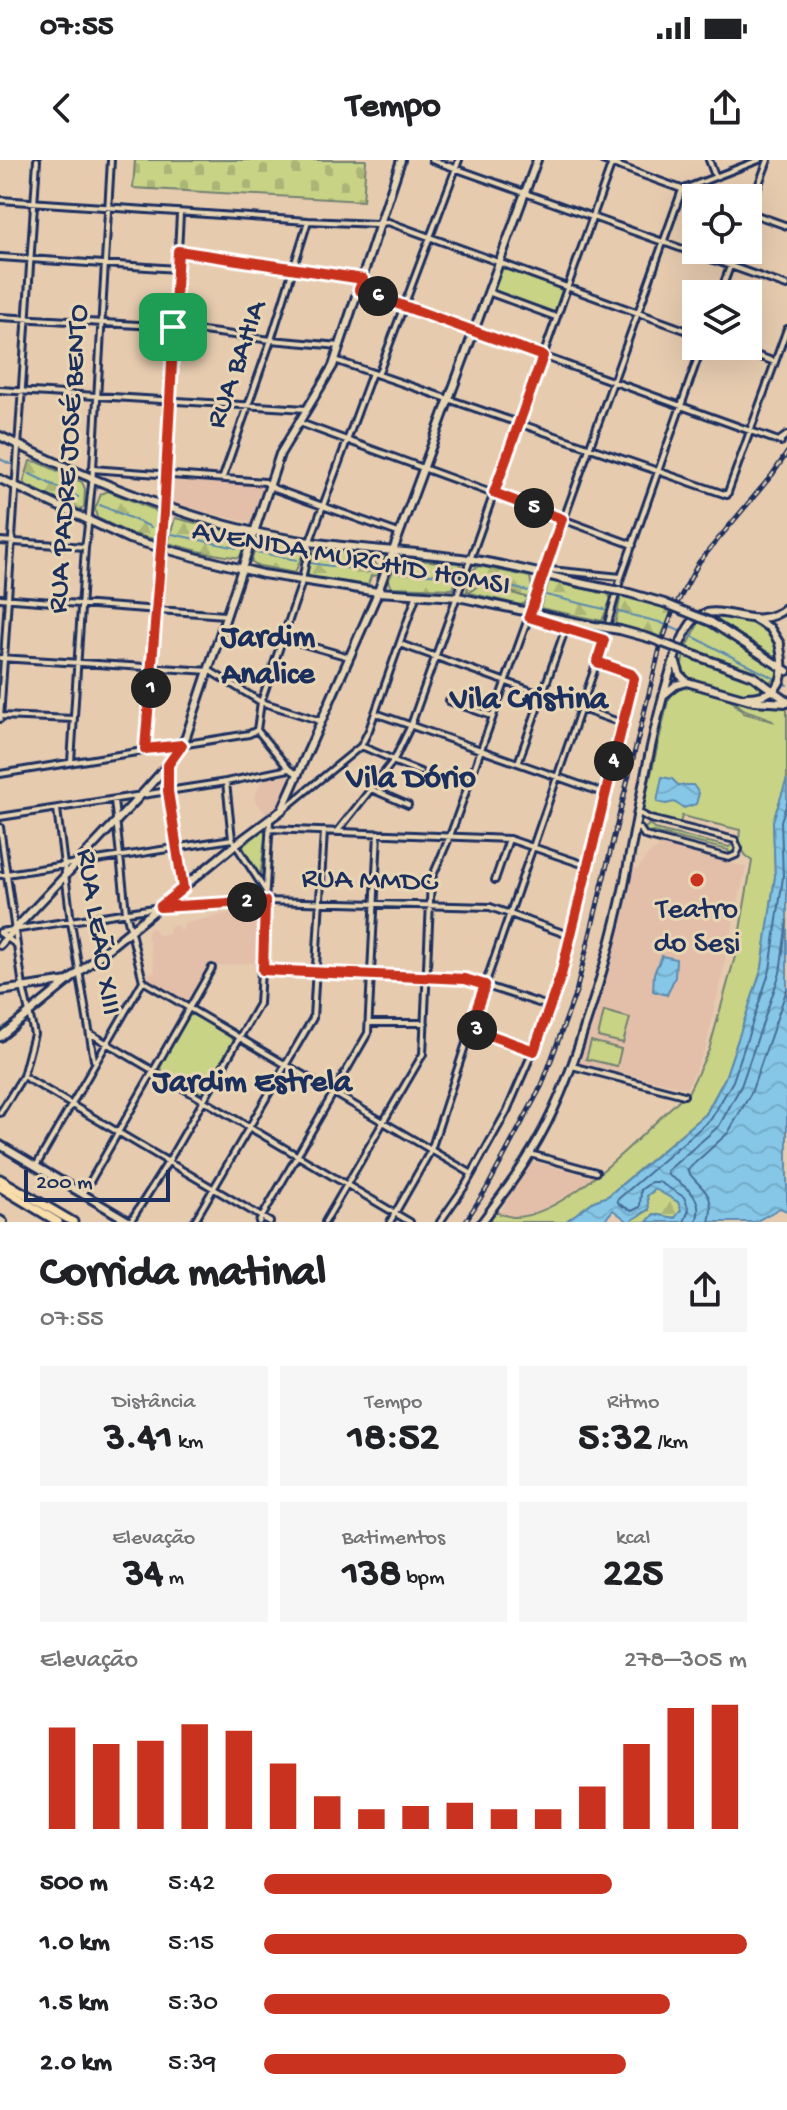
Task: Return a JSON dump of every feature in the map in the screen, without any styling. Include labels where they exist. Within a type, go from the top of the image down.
[{"type":"highway","points":[[0,1179],[73,1222]]},
{"type":"highway","points":[[0,1187],[58,1222]]},
{"type":"main road","points":[[0,945],[141,795],[182,745],[210,671],[284,444],[335,360],[401,160]]},
{"type":"main road","points":[[0,1037],[183,888],[234,841],[282,810],[378,592],[537,160]]},
{"type":"main road","name":"AVENIDA MURCHID HOMSI","points":[[0,436],[91,480],[162,507],[254,532],[391,552],[470,559],[664,603],[711,622],[786,670]]},
{"type":"main road","name":"AVENIDA MURCHID HOMSI","points":[[0,479],[129,539],[160,548],[300,580],[378,592],[458,597],[529,615],[649,638],[753,676],[787,702]]},
{"type":"main road","points":[[754,619],[777,614],[787,607]]},
{"type":"main road","points":[[482,1222],[530,1154],[572,1066],[614,925],[664,696],[686,634],[695,620],[711,612],[754,619],[770,628],[787,658]]},
{"type":"main road","points":[[739,697],[760,696],[780,682],[786,670],[779,643]]},
{"type":"main road","points":[[675,659],[678,673],[687,682],[754,701],[787,702]]},
{"type":"main road","points":[[664,696],[676,685],[687,682]]},
{"type":"main road","points":[[0,991],[71,980]]},
{"type":"main road","points":[[0,1145],[130,1222]]},
{"type":"street","points":[[37,160],[0,717],[74,720]]},
{"type":"street","name":"RUA PADRE JOSÉ BENTO","points":[[71,762],[111,160]]},
{"type":"street","points":[[432,160],[787,286]]},
{"type":"street","points":[[378,375],[459,160]]},
{"type":"street","points":[[325,1222],[423,1054],[431,880],[450,836],[682,190],[602,160]]},
{"type":"street","points":[[709,160],[715,176]]},
{"type":"street","points":[[694,184],[759,160]]},
{"type":"street","points":[[759,184],[768,160]]},
{"type":"street","points":[[337,832],[393,760],[411,725],[612,162]]},
{"type":"street","points":[[0,200],[109,206],[180,214],[388,222],[682,329]]},
{"type":"street","points":[[145,749],[166,473],[180,214]]},
{"type":"street","points":[[762,218],[787,226]]},
{"type":"street","name":"RUA BAHIA","points":[[223,477],[308,221]]},
{"type":"street","points":[[178,251],[363,279]]},
{"type":"street","points":[[0,257],[177,269]]},
{"type":"street","points":[[725,280],[730,266]]},
{"type":"street","points":[[359,290],[779,442],[787,435]]},
{"type":"street","points":[[488,292],[556,317]]},
{"type":"street","points":[[0,317],[173,327],[340,346]]},
{"type":"street","points":[[335,360],[727,495],[787,329]]},
{"type":"street","points":[[762,357],[775,362]]},
{"type":"street","points":[[390,1222],[431,1150],[597,662],[621,577],[697,360]]},
{"type":"street","points":[[298,774],[289,769],[257,730],[261,702],[301,585],[310,541],[372,373]]},
{"type":"street","points":[[0,390],[306,409]]},
{"type":"street","points":[[297,423],[633,545]]},
{"type":"street","points":[[92,469],[265,482],[398,533]]},
{"type":"street","points":[[0,541],[85,547]]},
{"type":"street","name":"AVENIDA MURCHID HOMSI","points":[[542,576],[550,570],[621,577]]},
{"type":"street","points":[[282,810],[361,746],[417,594]]},
{"type":"street","points":[[0,598],[228,616]]},
{"type":"street","points":[[529,615],[565,630],[604,640]]},
{"type":"street","points":[[518,763],[565,630]]},
{"type":"street","points":[[283,638],[349,657]]},
{"type":"street","points":[[400,644],[624,724]]},
{"type":"street","points":[[2,658],[210,671],[261,702],[321,721]]},
{"type":"street","points":[[440,1222],[472,1174],[507,1111],[552,1007],[634,677],[597,662]]},
{"type":"street","points":[[449,701],[493,716]]},
{"type":"street","points":[[375,713],[606,794]]},
{"type":"street","points":[[0,774],[249,734],[257,730]]},
{"type":"street","points":[[361,746],[420,772]]},
{"type":"street","points":[[168,765],[168,791],[183,888]]},
{"type":"street","points":[[0,817],[226,782],[289,769]]},
{"type":"street","points":[[226,782],[234,841],[266,891]]},
{"type":"street","points":[[371,789],[408,805]]},
{"type":"street","points":[[291,790],[301,793]]},
{"type":"street","points":[[36,1166],[143,981],[126,912],[114,800]]},
{"type":"street","name":"RUA LEÃO XIII","points":[[57,809],[64,878],[94,1062]]},
{"type":"street","points":[[634,827],[645,836],[729,858],[738,852],[739,846],[735,840],[650,819],[637,811]]},
{"type":"street","points":[[130,1222],[259,1004],[270,819]]},
{"type":"street","points":[[634,827],[650,819]]},
{"type":"street","points":[[643,833],[642,825],[650,819]]},
{"type":"street","points":[[0,827],[23,987],[34,1034],[23,1076],[0,1113]]},
{"type":"street","points":[[270,829],[509,839],[588,866]]},
{"type":"street","points":[[194,1222],[313,1018],[324,831]]},
{"type":"street","points":[[261,1220],[364,1044],[369,1023],[378,833]]},
{"type":"street","points":[[495,880],[509,839]]},
{"type":"street","points":[[0,875],[234,841]]},
{"type":"street","name":"RUA MMDC","points":[[0,933],[160,907],[265,901],[483,907],[571,936]]},
{"type":"street","points":[[0,933],[17,945]]},
{"type":"street","points":[[83,1194],[212,968]]},
{"type":"street","points":[[263,970],[465,979],[552,1007]]},
{"type":"street","points":[[143,981],[472,1174]]},
{"type":"street","points":[[369,1023],[425,1023]]},
{"type":"street","points":[[470,1028],[534,1051]]},
{"type":"street","points":[[91,1034],[410,1222]]},
{"type":"street","points":[[572,1066],[684,1095]]},
{"type":"street","points":[[23,1076],[261,1220],[270,1222]]},
{"type":"street","points":[[530,1154],[596,1172]]},
{"type":"shaded area","points":[[172,477],[264,486],[251,523],[170,503]]},
{"type":"shaded area","points":[[287,775],[292,781],[283,803],[267,815],[254,799],[261,781]]},
{"type":"shaded area","points":[[661,845],[746,867],[706,1047],[687,1088],[577,1062],[631,868],[638,869],[646,857]]},
{"type":"shaded area","points":[[237,911],[239,918],[261,912],[260,962],[211,967],[187,1005],[144,980],[144,974],[155,972],[147,939],[149,928],[155,929],[157,935],[170,933],[169,927],[178,925],[179,930],[184,929],[183,924]]},
{"type":"shaded area","points":[[531,1161],[595,1178],[542,1210],[513,1217],[500,1213]]},
{"type":"green space","points":[[135,160],[366,160],[363,201],[133,188]]},
{"type":"green space","points":[[502,266],[562,290],[553,319],[490,297]]},
{"type":"green space","points":[[30,461],[82,482],[85,489],[84,507],[80,510],[26,485],[24,481]]},
{"type":"green space","points":[[108,491],[155,510],[158,514],[157,537],[154,539],[129,533],[97,518],[95,509],[101,494]]},
{"type":"green space","points":[[175,518],[244,535],[246,539],[240,558],[168,543]]},
{"type":"green space","points":[[260,538],[301,543],[304,551],[295,573],[255,565],[251,561]]},
{"type":"green space","points":[[317,548],[376,555],[375,563],[380,569],[378,575],[371,576],[368,585],[309,577],[308,561]]},
{"type":"green space","points":[[399,559],[461,565],[453,589],[391,587],[388,581]]},
{"type":"green space","points":[[479,566],[530,577],[532,588],[529,598],[481,583],[470,592],[467,590],[474,569]]},
{"type":"green space","points":[[549,581],[608,594],[611,599],[602,621],[540,608]]},
{"type":"green space","points":[[481,583],[529,598],[520,605],[466,592]]},
{"type":"green space","points":[[621,595],[673,608],[661,637],[615,624]]},
{"type":"green space","points":[[717,615],[762,626],[771,635],[779,659],[712,617]]},
{"type":"green space","points":[[700,620],[727,634],[776,668],[779,678],[769,682],[748,669],[687,647]]},
{"type":"green space","points":[[684,655],[744,677],[765,690],[749,695],[692,680],[681,668]]},
{"type":"green space","points":[[685,687],[728,697],[744,713],[772,721],[743,709],[735,700],[748,705],[787,708],[787,779],[773,821],[775,877],[762,968],[725,1078],[706,1113],[608,1196],[594,1201],[565,1222],[489,1222],[495,1212],[513,1217],[534,1214],[579,1189],[686,1097],[709,1050],[736,953],[752,861],[742,847],[740,830],[682,816],[680,823],[642,813],[668,701],[673,693]]},
{"type":"green space","points":[[650,824],[654,829],[729,847],[733,844],[736,849],[730,854],[728,850],[653,832],[646,834],[644,829]]},
{"type":"green space","points":[[264,830],[260,879],[243,847],[244,843]]},
{"type":"green space","points":[[604,1011],[630,1018],[623,1043],[598,1037]]},
{"type":"green space","points":[[194,1014],[234,1040],[201,1093],[161,1070],[160,1065],[189,1016]]},
{"type":"green space","points":[[591,1041],[621,1049],[617,1066],[586,1059]]},
{"type":"green space","points":[[655,1188],[678,1202],[682,1210],[679,1216],[669,1219],[654,1214],[647,1222],[629,1222],[649,1210],[647,1196]]},
{"type":"water","points":[[662,777],[672,779],[678,785],[693,785],[699,793],[696,804],[684,808],[674,802],[657,802]]},
{"type":"water","points":[[787,779],[787,1211],[780,1208],[755,1222],[647,1222],[654,1214],[675,1218],[681,1210],[678,1202],[655,1189],[647,1196],[649,1209],[629,1222],[613,1210],[603,1222],[565,1222],[594,1201],[608,1196],[706,1114],[725,1078],[762,968],[775,877],[773,821]]},
{"type":"water","points":[[662,956],[676,959],[675,977],[667,995],[653,991],[654,973]]},
{"type":"waterway","points":[[0,459],[10,464]]},
{"type":"waterway","points":[[30,474],[78,497]]},
{"type":"waterway","points":[[100,505],[151,527]]},
{"type":"waterway","points":[[172,534],[237,548]]},
{"type":"waterway","points":[[257,552],[296,560]]},
{"type":"waterway","points":[[310,563],[373,572]]},
{"type":"waterway","points":[[396,573],[456,575]]},
{"type":"waterway","points":[[474,579],[528,591]]},
{"type":"waterway","points":[[546,595],[604,609]]},
{"type":"waterway","points":[[619,612],[659,622],[682,632]]},
{"type":"waterway","points":[[688,634],[787,685]]},
{"type":"railway","points":[[465,1222],[487,1188],[542,1085],[576,992],[660,648],[673,611],[699,562],[787,453]]},
{"type":"place","name":"Teatro do Sesi","points":[[697,880]]},
{"type":"district","name":"Jardim Analice","points":[[268,658]]},
{"type":"district","name":"Vila Cristina","points":[[529,701]]},
{"type":"district","name":"Vila Dório","points":[[411,780]]},
{"type":"district","name":"Jardim Estrela","points":[[252,1084]]},
{"type":"route","points":[[178,251],[363,279],[359,290],[543,356],[494,493],[562,519],[529,617],[599,641],[604,640],[597,662],[631,674],[634,678],[561,975],[534,1051],[470,1028],[485,985],[465,979],[263,970],[265,901],[160,907],[183,888],[168,791],[168,765],[182,745],[145,749],[164,513],[173,327],[178,251]]}]
